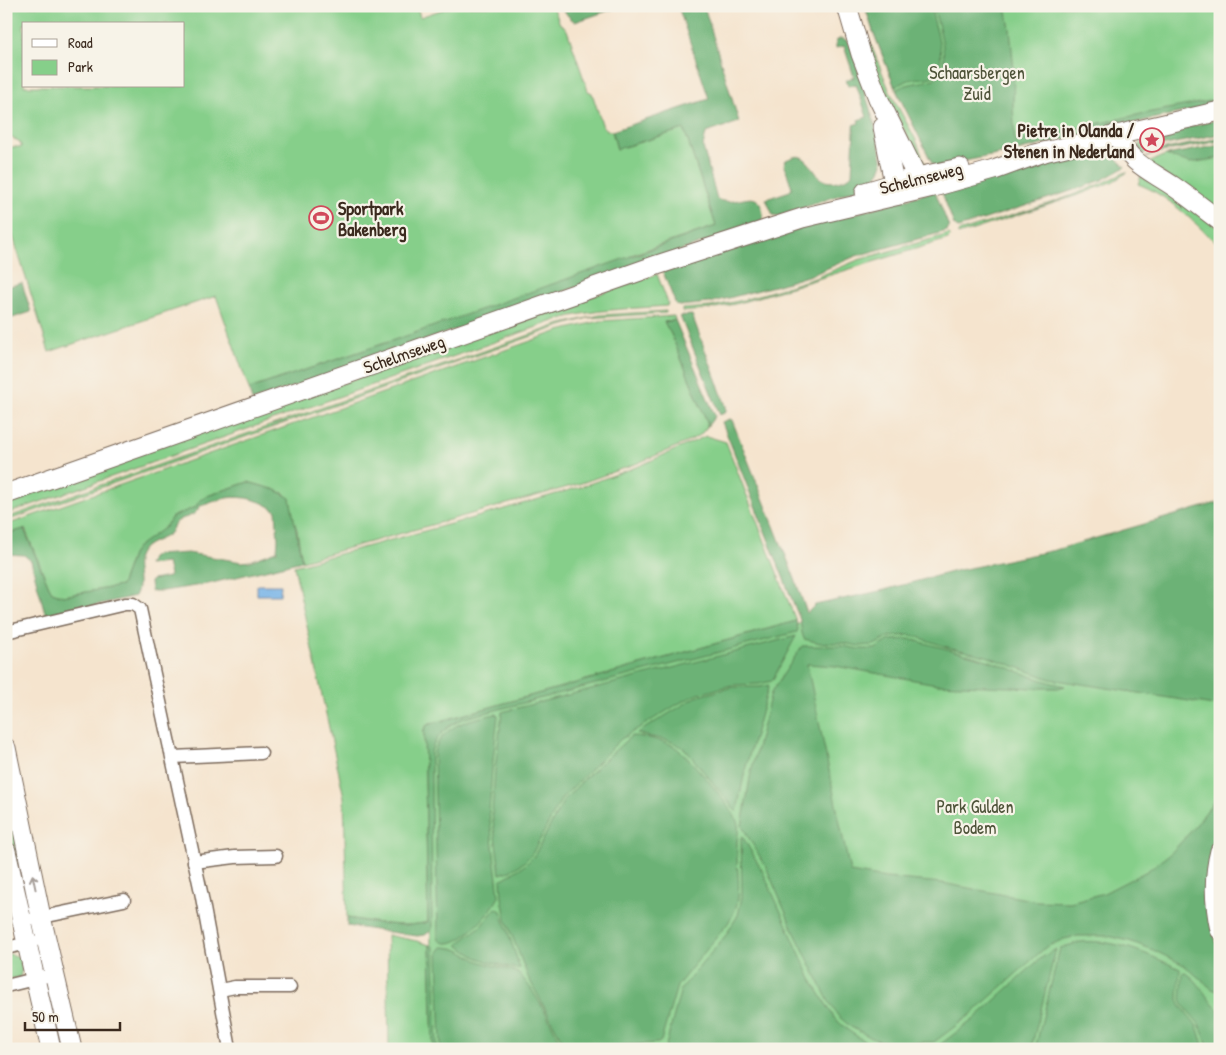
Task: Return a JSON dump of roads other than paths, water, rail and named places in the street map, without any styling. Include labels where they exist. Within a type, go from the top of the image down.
[{"type":"main road","points":[[847,6],[861,54],[878,98],[919,183]]},
{"type":"main road","points":[[878,98],[896,189]]},
{"type":"main road","name":"Schelmseweg","points":[[6,494],[657,266],[802,218],[831,204],[919,183],[994,170],[1044,152],[1220,111]]},
{"type":"main road","points":[[1116,134],[1128,154],[1139,165],[1178,190],[1220,222]]},
{"type":"main road","points":[[6,748],[41,917],[72,1049]]},
{"type":"main road","points":[[6,851],[52,1049]]},
{"type":"main road","points":[[1220,851],[1216,869],[1215,904],[1220,930]]},
{"type":"street","points":[[6,632],[124,604],[136,606],[142,614],[220,990],[230,1049]]},
{"type":"street","points":[[173,758],[262,753]]},
{"type":"street","points":[[194,862],[235,857],[276,856]]},
{"type":"street","points":[[22,922],[124,900]]},
{"type":"street","points":[[6,948],[46,939]]},
{"type":"street","points":[[6,986],[55,974]]},
{"type":"street","points":[[220,990],[234,987],[290,987]]},
{"type":"water","points":[[257,585],[281,585],[280,595],[257,595]]},
{"type":"place","name":"Pietre in Olanda / Stenen in Nederland","points":[[1152,140]]},
{"type":"place","name":"Sportpark Bakenberg","points":[[321,218]]},
{"type":"park label","name":"Schaarsbergen Zuid","points":[[977,82]]},
{"type":"park label","name":"Park Gulden Bodem","points":[[975,816]]}]
